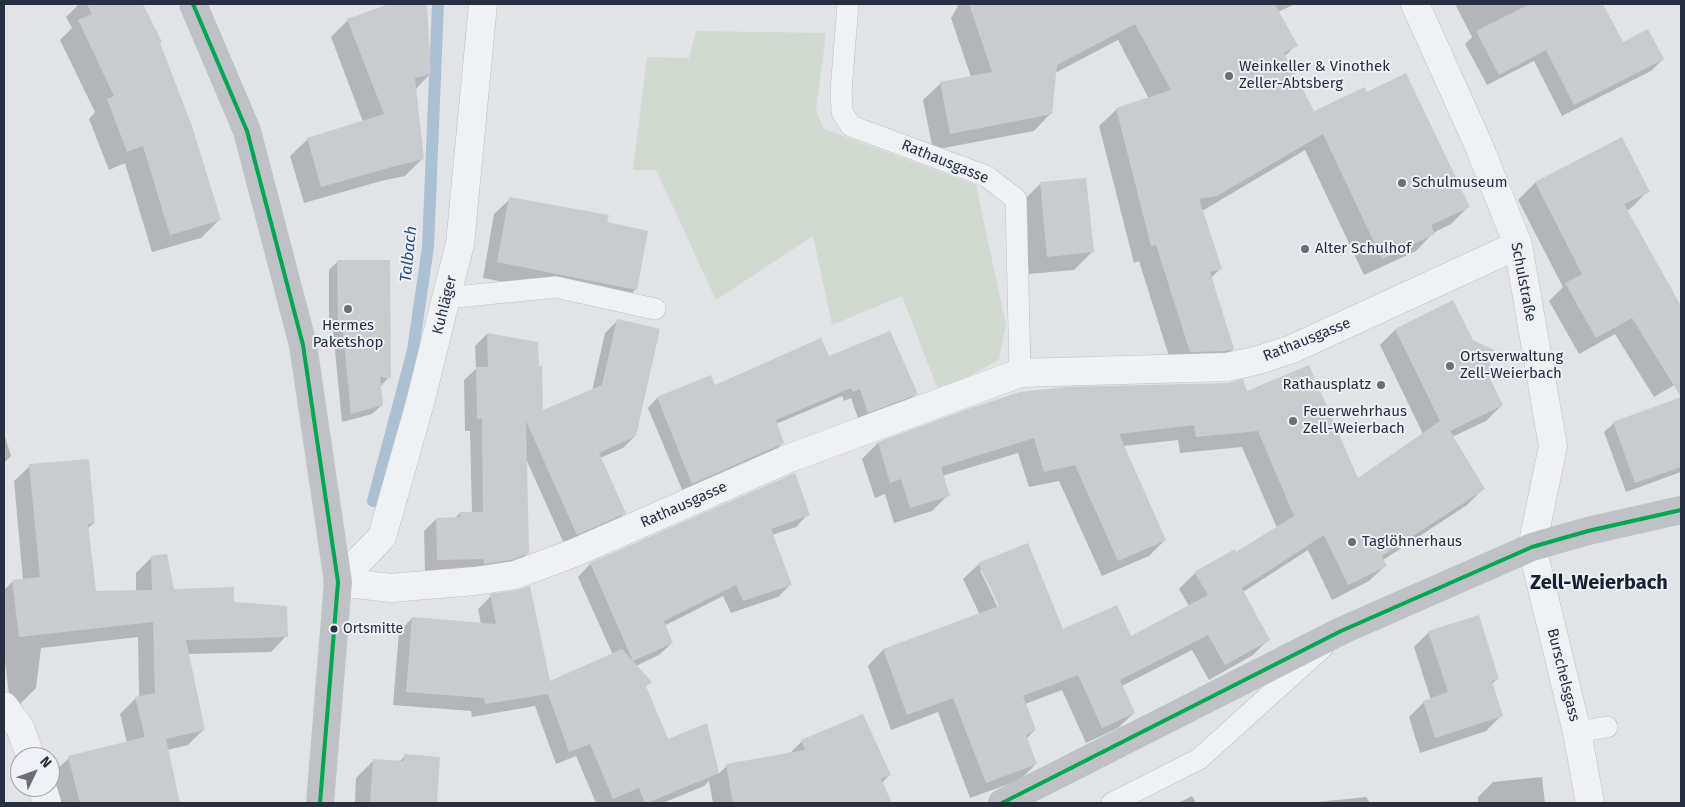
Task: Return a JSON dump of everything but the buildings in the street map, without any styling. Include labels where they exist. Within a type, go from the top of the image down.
[{"type":"street","points":[[193,4],[247,131],[304,345],[338,582],[320,803]]},
{"type":"street","name":"Kuhläger","points":[[338,582],[382,537],[420,403],[460,244],[483,4]]},
{"type":"street","name":"Schulstraße","points":[[1415,4],[1479,146],[1518,245],[1553,446],[1532,547]]},
{"type":"street","name":"Rathausgasse","points":[[338,582],[391,588],[475,581],[515,575],[574,553],[790,458],[1020,373],[1227,367],[1259,360],[1292,348],[1518,245]]},
{"type":"street","points":[[1002,803],[1341,631],[1532,547],[1588,531],[1681,510]]},
{"type":"street","name":"Burschelsgass","points":[[1532,547],[1577,732],[1590,803]]},
{"type":"street","points":[[4,706],[20,728],[27,747]]},
{"type":"lane","name":"Rathausgasse","points":[[848,4],[841,91],[842,112],[851,126],[986,176],[1016,199],[1020,373]]},
{"type":"lane","points":[[446,298],[556,287],[655,309]]},
{"type":"lane","points":[[1112,803],[1199,759],[1341,631]]},
{"type":"lane","points":[[1577,732],[1607,727]]},
{"type":"shaded area","points":[[696,31],[826,33],[816,111],[824,129],[976,185],[1006,325],[999,360],[956,383],[938,390],[902,296],[832,325],[813,236],[716,300],[656,170],[633,170],[647,57],[689,58]]},
{"type":"waterway","name":"Talbach","points":[[373,501],[413,350],[428,247],[438,4]]},
{"type":"transit line","points":[[193,4],[247,131],[303,345],[338,582],[320,803]]},
{"type":"transit line","points":[[1002,803],[1341,631],[1532,547],[1588,531],[1681,510]]},
{"type":"place","name":"Weinkeller & Vinothek Zeller-Abtsberg","points":[[1229,76]]},
{"type":"place","name":"Schulmuseum","points":[[1402,183]]},
{"type":"place","name":"Alter Schulhof","points":[[1305,249]]},
{"type":"place","name":"Hermes Paketshop","points":[[348,309]]},
{"type":"place","name":"Ortsverwaltung Zell-Weierbach","points":[[1450,366]]},
{"type":"place","name":"Rathausplatz","points":[[1381,385]]},
{"type":"place","name":"Feuerwehrhaus Zell-Weierbach","points":[[1293,421]]},
{"type":"place","name":"Taglöhnerhaus","points":[[1352,542]]},
{"type":"place","name":"Ortsmitte","points":[[334,629]]},
{"type":"district","name":"Zell-Weierbach","points":[[1599,583]]}]
